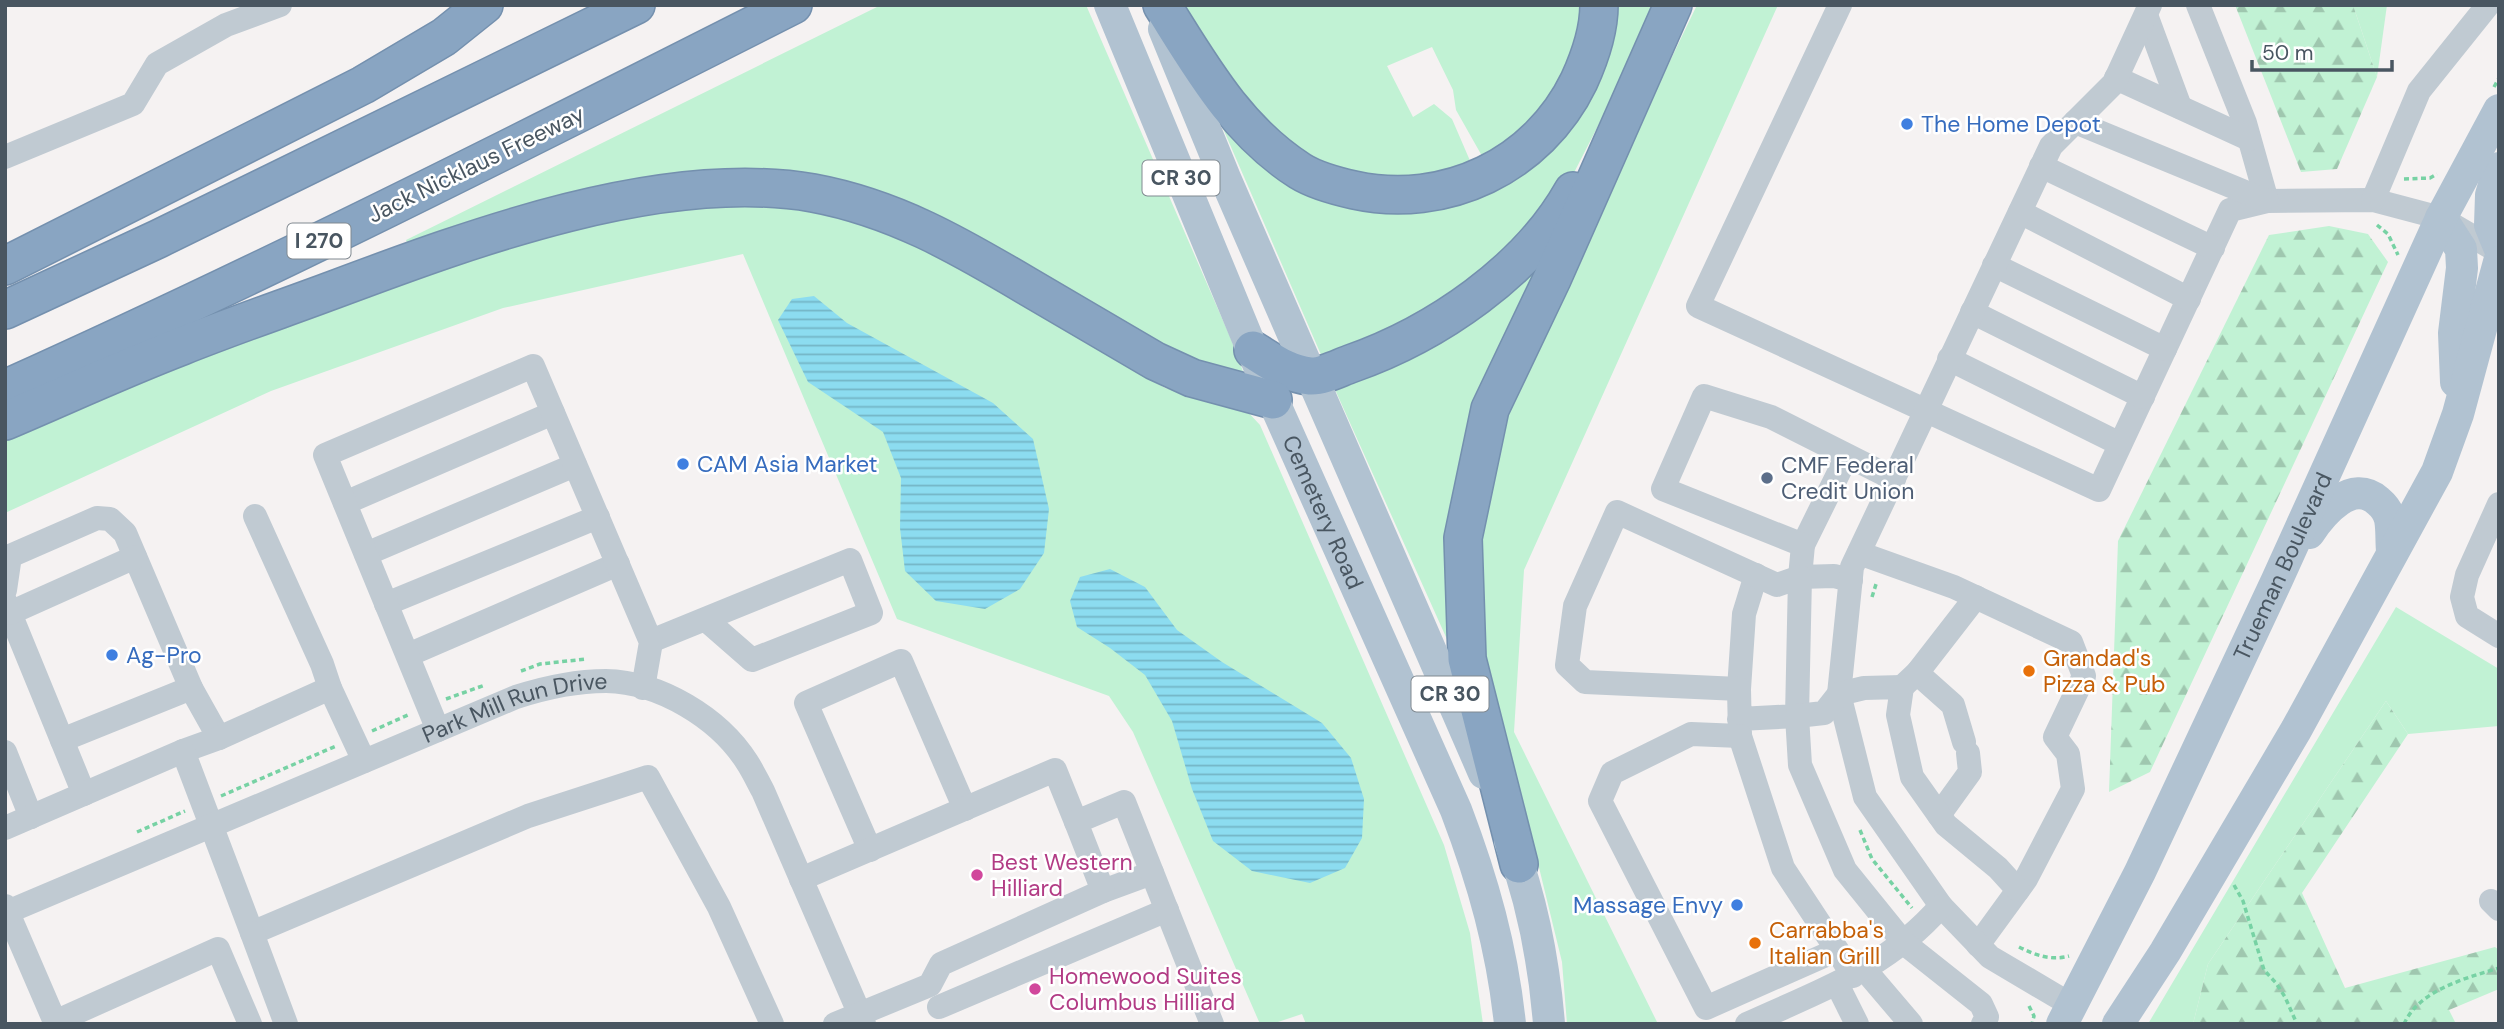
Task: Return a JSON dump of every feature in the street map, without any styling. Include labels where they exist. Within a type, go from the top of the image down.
[{"type":"highway","points":[[5,266],[363,85],[444,37],[484,5]]},
{"type":"highway","points":[[5,310],[158,239],[636,5]]},
{"type":"highway","name":"Jack Nicklaus Freeway","points":[[5,389],[135,331],[631,88],[793,5]]},
{"type":"highway","points":[[1162,5],[1214,88],[1244,126],[1272,151],[1302,172],[1335,186],[1391,196],[1452,189],[1495,171],[1525,150],[1554,122],[1576,87],[1597,30],[1599,5]]},
{"type":"highway","points":[[1252,350],[1284,370],[1313,377],[1379,354],[1466,305],[1524,257],[1559,215],[1671,5]]},
{"type":"highway","points":[[1519,864],[1467,659],[1463,538],[1490,409],[1552,279],[1671,5]]},
{"type":"highway","points":[[5,421],[184,345],[433,253],[542,220],[630,199],[706,190],[765,188],[813,193],[881,211],[938,234],[1155,361],[1192,378],[1273,400]]},
{"type":"main road","name":"Cemetery Road","points":[[1110,5],[1273,400],[1451,798],[1475,859],[1500,951],[1510,1024]]},
{"type":"main road","name":"Cemetery Road","points":[[1154,5],[1224,178],[1485,774],[1519,864],[1534,918],[1546,984],[1549,1024]]},
{"type":"main road","name":"Trueman Boulevard","points":[[2073,1018],[2277,580],[2441,218],[2499,110]]},
{"type":"main road","points":[[2499,168],[2491,195],[2490,225],[2499,249]]},
{"type":"main road","points":[[2441,218],[2461,249],[2462,258],[2454,333],[2458,414]]},
{"type":"main road","points":[[2118,1024],[2165,952],[2296,730],[2437,472],[2458,414],[2499,262]]},
{"type":"main road","points":[[2277,580],[2321,515],[2347,495],[2361,492],[2369,494],[2385,508],[2390,520],[2392,551]]},
{"type":"street","points":[[5,158],[133,104],[157,64],[226,25],[280,5]]},
{"type":"street","points":[[1840,5],[1698,306],[2099,490],[2230,210],[2267,201]]},
{"type":"street","points":[[2197,5],[2249,139],[2267,201]]},
{"type":"street","points":[[2370,211],[2419,91],[2488,5]]},
{"type":"street","points":[[2148,10],[2180,107]]},
{"type":"street","points":[[2073,1018],[1990,957],[1984,936],[1941,906],[1865,797],[1839,694],[1852,566],[2051,146],[2114,83],[2148,10]]},
{"type":"street","points":[[2116,79],[2249,139]]},
{"type":"street","points":[[2075,121],[2267,201],[2441,218],[2499,249]]},
{"type":"street","points":[[2041,166],[2213,248]]},
{"type":"street","points":[[2020,212],[2189,299]]},
{"type":"street","points":[[1994,264],[2165,349]]},
{"type":"street","points":[[1972,312],[2143,397]]},
{"type":"street","points":[[1949,359],[2120,444]]},
{"type":"street","points":[[438,730],[325,455],[533,366],[651,641],[643,688]]},
{"type":"street","points":[[1803,545],[1663,489],[1704,396],[1771,417],[1894,479]]},
{"type":"street","points":[[345,503],[553,413]]},
{"type":"street","points":[[1847,456],[1803,545],[1797,716],[1801,765],[1845,870],[1904,943],[1981,1004],[1987,1017],[1983,1024]]},
{"type":"street","points":[[366,554],[575,465]]},
{"type":"street","points":[[2499,504],[2467,575],[2462,597],[2467,616],[2499,636]]},
{"type":"street","points":[[1739,689],[1585,682],[1567,665],[1575,606],[1617,512],[1777,585],[1800,577],[1833,576],[1850,580]]},
{"type":"street","points":[[255,516],[365,761]]},
{"type":"street","points":[[386,604],[598,517]]},
{"type":"street","points":[[84,794],[7,601],[10,556],[97,518],[110,519],[125,533],[191,688],[219,738]]},
{"type":"street","points":[[1859,553],[1976,597],[2071,642],[2084,676],[2055,737],[2068,754],[2073,789],[2026,880],[1984,936]]},
{"type":"street","points":[[7,601],[135,557]]},
{"type":"street","points":[[651,641],[705,619],[850,560],[871,613],[752,660],[705,619]]},
{"type":"street","points":[[408,655],[618,564]]},
{"type":"street","points":[[1756,575],[1744,614],[1739,689],[1740,728],[1783,868],[1852,977],[1912,1024]]},
{"type":"street","points":[[1976,597],[1910,680],[1898,715],[1912,777],[1946,825],[1998,868],[2018,890]]},
{"type":"street","points":[[870,849],[806,703],[889,667],[901,662],[965,809]]},
{"type":"street","points":[[1836,950],[1706,1008],[1600,801],[1612,772],[1691,734],[1824,713],[1839,694],[1910,680],[1953,705],[1966,747],[1970,772],[1939,815]]},
{"type":"street","name":"Park Mill Run Drive","points":[[6,910],[208,814],[365,761],[535,691],[589,681],[610,681],[665,695],[696,712],[721,732],[746,761],[763,791],[862,1019]]},
{"type":"street","points":[[62,740],[191,688]]},
{"type":"street","points":[[5,828],[330,688]]},
{"type":"street","points":[[183,751],[286,1024]]},
{"type":"street","points":[[5,752],[31,817]]},
{"type":"street","points":[[801,879],[1055,770],[1103,891]]},
{"type":"street","points":[[252,933],[528,816],[648,777],[719,907],[772,1024]]},
{"type":"street","points":[[1076,822],[1124,802],[1212,1024]]},
{"type":"street","points":[[938,1005],[941,964],[1103,891],[1152,873]]},
{"type":"street","points":[[1747,1024],[1852,977],[1904,943],[1941,906]]},
{"type":"street","points":[[6,910],[55,1022],[218,948],[245,1013],[272,986]]},
{"type":"street","points":[[835,1024],[938,1005],[1167,910]]},
{"type":"street","points":[[1852,977],[1857,1024]]},
{"type":"path","points":[[2370,211],[2376,224],[2388,234],[2400,263]]},
{"type":"path","points":[[1869,606],[1883,561]]},
{"type":"path","points":[[515,674],[540,664],[590,659]]},
{"type":"path","points":[[130,835],[208,814],[354,738],[490,683]]},
{"type":"path","points":[[2229,880],[2237,888],[2243,901],[2264,970],[2281,990],[2297,1024]]},
{"type":"path","points":[[1984,936],[2006,941],[2036,955],[2060,958],[2073,955]]},
{"type":"path","points":[[2404,1024],[2408,1015],[2426,998],[2448,986],[2499,968]]},
{"type":"green space","points":[[881,5],[1086,5],[1244,374],[1200,367],[796,174],[410,250],[406,240]]},
{"type":"green space","points":[[1183,5],[1586,5],[1563,87],[1495,155],[1482,156],[1456,110],[1453,90],[1432,47],[1387,66],[1413,117],[1434,104],[1452,119],[1471,163],[1408,183],[1320,166],[1273,133],[1235,91]]},
{"type":"green space","points":[[1610,5],[1660,5],[1561,198],[1518,251],[1420,323],[1322,357],[1218,117],[1301,181],[1495,183]]},
{"type":"green space","points":[[1697,5],[1778,5],[1524,570],[1514,732],[1658,1024],[1567,1024],[1562,962],[1535,851],[1482,690],[1477,519],[1494,440],[1525,362]]},
{"type":"green space","points":[[2235,5],[2353,5],[2377,77],[2337,169],[2301,172]]},
{"type":"green space","points":[[2353,5],[2387,5],[2377,77]]},
{"type":"green space","points":[[793,202],[871,220],[1033,306],[1165,388],[1246,410],[1260,425],[1444,845],[1470,933],[1483,1024],[1306,1024],[1302,1014],[1272,1024],[1260,1024],[1133,732],[1109,696],[897,619],[743,254],[503,308],[271,391],[5,513],[5,437],[199,353],[449,261],[641,207]]},
{"type":"green space","points":[[1565,223],[1482,416],[1450,646],[1333,385]]},
{"type":"green space","points":[[2329,226],[2368,234],[2388,262],[2150,772],[2109,792],[2118,541],[2269,235]]},
{"type":"green space","points":[[2396,607],[2499,669],[2499,726],[2408,734],[2386,701],[2208,964],[2193,1024],[2148,1024]]},
{"type":"green space","points":[[2386,701],[2408,734],[2302,893],[2345,988],[2495,947],[2499,950],[2499,989],[2449,1010],[2456,1024],[2193,1024],[2208,964]]},
{"type":"water","points":[[814,296],[847,323],[993,403],[1033,439],[1049,509],[1044,553],[1020,589],[985,609],[936,601],[905,571],[900,528],[901,478],[883,432],[808,382],[778,320],[792,299]]},
{"type":"water","points":[[1110,569],[1145,587],[1177,630],[1222,662],[1322,723],[1351,758],[1364,799],[1362,838],[1345,868],[1310,883],[1252,871],[1213,841],[1192,789],[1172,721],[1145,675],[1077,627],[1070,601],[1080,577]]},
{"type":"place","name":"The Home Depot","points":[[1907,124]]},
{"type":"place","name":"CAM Asia Market","points":[[683,464]]},
{"type":"place","name":"CMF Federal Credit Union","points":[[1767,478]]},
{"type":"place","name":"Ag-Pro","points":[[112,655]]},
{"type":"place","name":"Grandad's Pizza & Pub","points":[[2029,671]]},
{"type":"place","name":"Best Western Hilliard","points":[[977,875]]},
{"type":"place","name":"Massage Envy","points":[[1737,905]]},
{"type":"place","name":"Carrabba's Italian Grill","points":[[1755,943]]},
{"type":"place","name":"Homewood Suites Columbus Hilliard","points":[[1035,989]]}]
